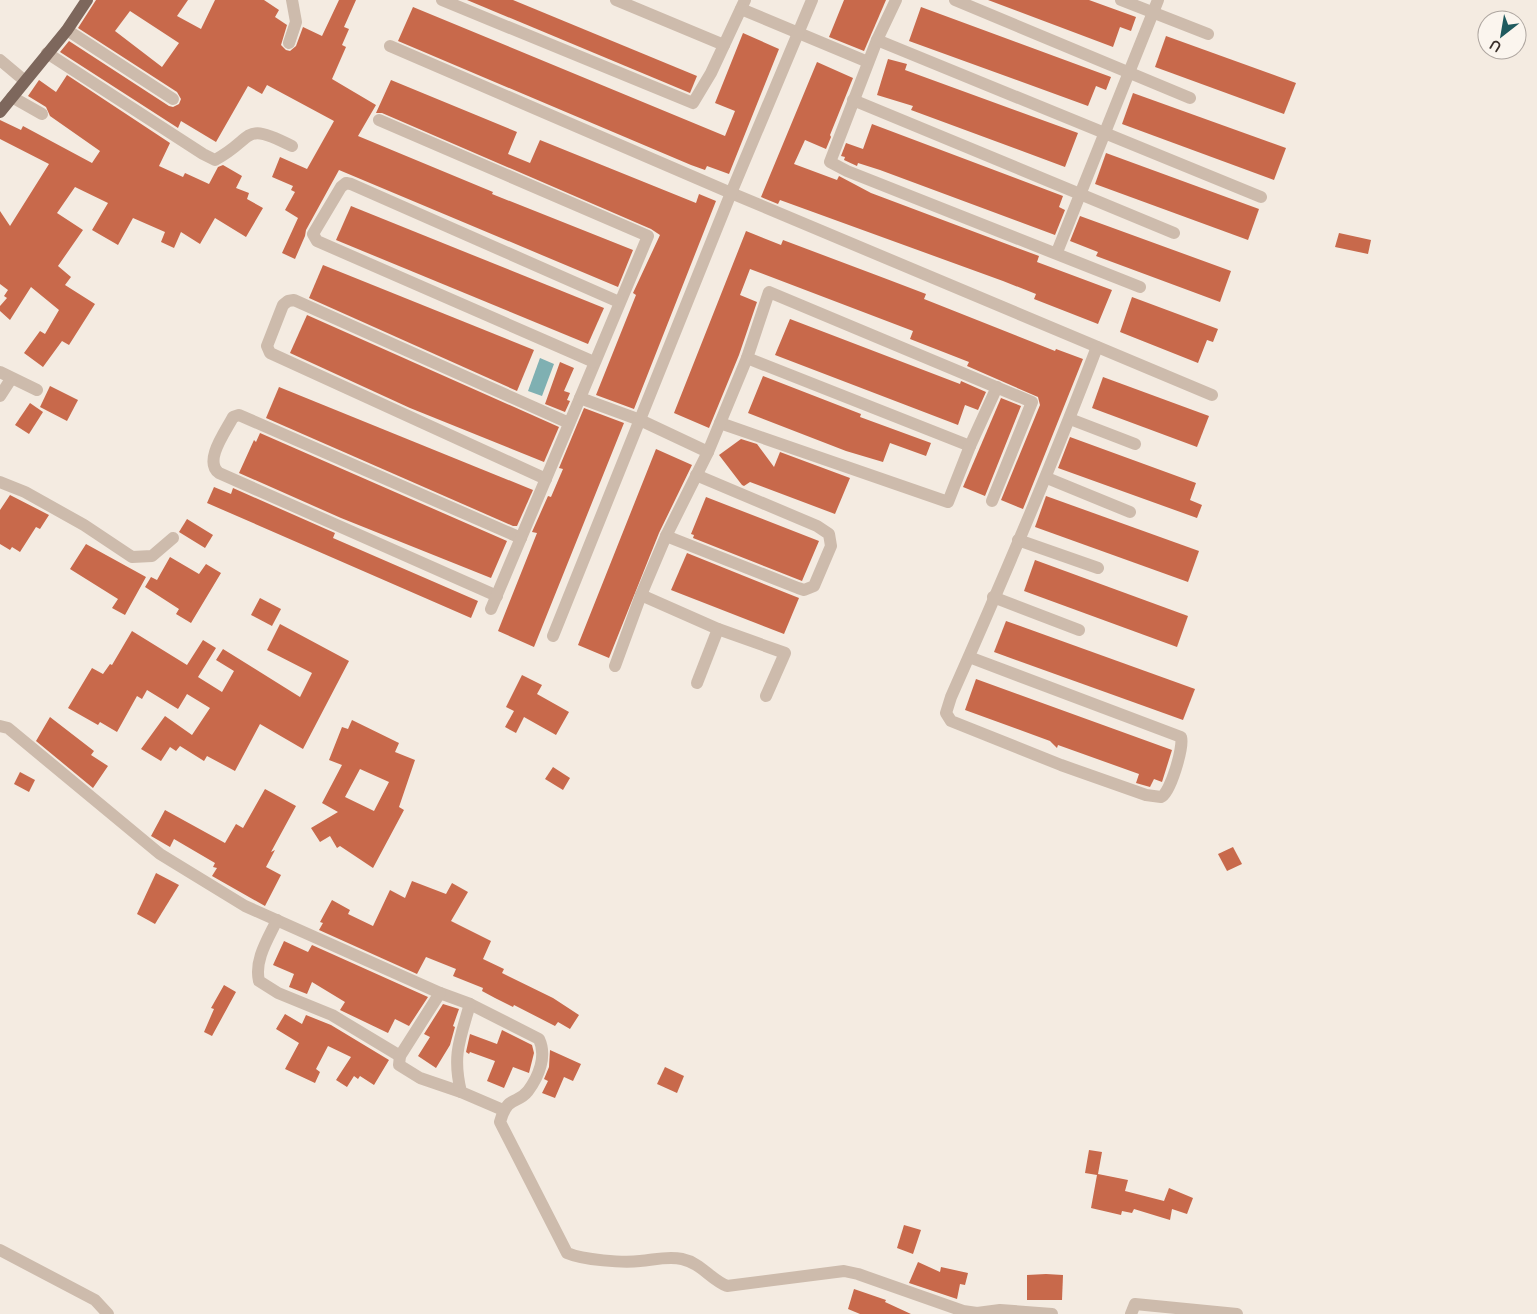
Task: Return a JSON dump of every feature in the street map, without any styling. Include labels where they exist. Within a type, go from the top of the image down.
[{"type":"main road","points":[[0,112],[47,52],[67,30],[87,0]]},
{"type":"street","points":[[290,43],[296,22],[292,0]]},
{"type":"street","points":[[442,0],[693,103],[724,45],[743,4],[797,33],[868,62]]},
{"type":"street","points":[[616,0],[724,45]]},
{"type":"street","points":[[553,636],[731,193],[812,0]]},
{"type":"street","points":[[896,0],[852,100],[830,162],[847,171],[1056,252],[1140,287]]},
{"type":"street","points":[[955,0],[1190,98]]},
{"type":"street","points":[[1122,0],[1208,34]]},
{"type":"street","points":[[1056,252],[1158,0]]},
{"type":"street","points":[[67,30],[173,99]]},
{"type":"street","points":[[877,40],[1261,197]]},
{"type":"street","points":[[390,46],[731,193],[1212,395]]},
{"type":"street","points":[[47,52],[215,160],[227,154],[250,133],[260,132],[292,146]]},
{"type":"street","points":[[0,60],[24,82]]},
{"type":"street","points":[[12,96],[42,114]]},
{"type":"street","points":[[852,100],[1174,233]]},
{"type":"street","points":[[379,120],[648,236],[491,610]]},
{"type":"street","points":[[594,362],[317,240],[313,234],[341,187],[346,183],[351,184],[619,302]]},
{"type":"street","points":[[615,666],[641,595],[666,536],[708,452],[747,358],[770,292],[1032,402],[992,502]]},
{"type":"street","points":[[546,479],[270,353],[267,346],[283,305],[288,301],[294,300],[569,422]]},
{"type":"street","points":[[969,657],[1181,738],[1181,746],[1168,792],[1161,797],[1146,795],[1061,765],[949,720],[946,713],[969,657],[1018,540],[1047,478],[1097,347]]},
{"type":"street","points":[[747,358],[970,446]]},
{"type":"street","points":[[0,396],[5,375],[37,390]]},
{"type":"street","points":[[720,423],[948,502],[970,446],[997,387]]},
{"type":"street","points":[[580,398],[640,420],[708,452]]},
{"type":"street","points":[[497,596],[219,473],[214,469],[212,460],[233,417],[239,415],[521,538]]},
{"type":"street","points":[[1070,419],[1135,444]]},
{"type":"street","points":[[666,536],[798,588],[804,590],[814,586],[831,546],[829,534],[816,526],[696,475]]},
{"type":"street","points":[[1047,478],[1130,512]]},
{"type":"street","points":[[0,482],[25,492],[75,520],[132,557],[152,556],[173,538]]},
{"type":"street","points":[[1018,540],[1098,568]]},
{"type":"street","points":[[641,595],[718,629],[785,653],[766,696]]},
{"type":"street","points":[[994,598],[1079,630]]},
{"type":"street","points":[[697,683],[718,629]]},
{"type":"street","points":[[1,728],[16,734],[160,854],[245,906],[440,993],[470,1004],[539,1039],[543,1049],[542,1064],[527,1092],[511,1100],[503,1110],[500,1122],[562,1241],[563,1248],[570,1255],[626,1262],[667,1257],[682,1259],[695,1263],[727,1286],[844,1271],[858,1274],[963,1311],[977,1313],[1000,1310],[1052,1314]]},
{"type":"street","points":[[277,920],[260,959],[257,972],[259,981],[278,993],[332,1015],[400,1056]]},
{"type":"street","points":[[440,993],[400,1056],[399,1065],[404,1070],[503,1110]]},
{"type":"street","points":[[462,1092],[458,1078],[456,1051],[470,1004]]},
{"type":"street","points":[[0,1250],[95,1300],[108,1314]]},
{"type":"street","points":[[1131,1314],[1135,1304],[1237,1314]]},
{"type":"water","points":[[540,358],[554,364],[542,396],[528,391]]},
{"type":"building","points":[[96,0],[188,0],[177,16],[201,29],[215,0],[264,0],[279,10],[275,17],[287,25],[281,45],[290,51],[296,46],[303,27],[322,36],[339,0],[356,0],[344,27],[349,29],[342,45],[346,47],[332,79],[376,105],[358,136],[493,192],[492,194],[633,250],[618,287],[339,170],[306,230],[295,259],[282,253],[298,218],[285,210],[295,192],[291,190],[293,186],[272,177],[280,157],[307,169],[334,121],[267,85],[262,94],[248,86],[216,142],[181,121],[178,128],[60,52],[69,41],[169,106],[173,107],[179,104],[181,99],[177,92],[78,28]],"holes":[[[130,11],[179,43],[162,67],[115,31]]]},
{"type":"building","points":[[467,0],[513,0],[697,76],[690,93]]},
{"type":"building","points":[[844,0],[886,0],[864,51],[829,37]]},
{"type":"building","points":[[988,0],[1089,0],[1136,17],[1131,31],[1120,27],[1113,47]]},
{"type":"building","points":[[413,7],[725,136],[735,111],[715,103],[743,33],[779,49],[729,174],[707,166],[705,170],[691,165],[398,41]]},
{"type":"building","points":[[921,7],[1111,77],[1106,90],[1096,86],[1088,106],[909,41]]},
{"type":"building","points":[[1166,36],[1296,83],[1284,114],[1155,67]]},
{"type":"building","points":[[888,59],[907,64],[905,70],[1078,133],[1065,167],[911,110],[913,106],[877,95]]},
{"type":"building","points":[[817,62],[853,78],[826,149],[805,140],[794,164],[837,180],[839,176],[871,193],[1039,256],[1037,262],[1112,290],[1098,324],[1034,299],[1036,294],[1003,281],[780,200],[778,204],[761,197]]},
{"type":"building","points":[[67,75],[170,143],[159,166],[183,177],[185,173],[209,184],[218,167],[223,165],[242,176],[236,188],[249,193],[247,199],[263,208],[246,237],[215,218],[200,244],[181,232],[174,248],[161,242],[165,232],[133,218],[118,245],[92,230],[108,203],[75,187],[57,213],[83,230],[58,266],[71,277],[65,285],[95,304],[69,345],[62,341],[43,367],[24,353],[40,331],[45,334],[59,310],[31,287],[10,320],[0,311],[0,306],[7,298],[4,296],[8,290],[0,284],[0,211],[10,226],[49,164],[0,139],[0,120],[21,130],[23,126],[92,163],[100,151],[50,116],[46,107],[28,96],[39,80],[56,92]]},
{"type":"building","points":[[391,80],[517,132],[508,154],[530,163],[540,140],[696,203],[699,194],[716,201],[634,409],[596,395],[636,295],[633,293],[660,235],[651,229],[382,113],[376,113]]},
{"type":"building","points":[[1133,93],[1286,148],[1274,180],[1122,124]]},
{"type":"building","points":[[872,124],[1063,196],[1059,207],[1065,210],[1055,235],[880,170],[858,163],[857,166],[844,160],[845,157],[841,156],[846,143],[863,149]]},
{"type":"building","points":[[1106,153],[1259,209],[1248,240],[1095,184]]},
{"type":"building","points":[[351,206],[604,308],[588,344],[336,240]]},
{"type":"building","points":[[1080,216],[1231,271],[1220,302],[1096,256],[1098,252],[1070,241]]},
{"type":"building","points":[[746,231],[781,245],[783,240],[884,278],[926,294],[924,299],[1055,351],[1056,349],[1083,359],[1023,509],[1001,500],[1040,405],[1038,397],[967,366],[969,362],[910,339],[913,331],[750,269],[740,295],[757,302],[739,355],[709,428],[674,413]]},
{"type":"building","points":[[1339,233],[1371,240],[1368,254],[1335,247]]},
{"type":"building","points":[[323,265],[534,350],[517,391],[309,298]]},
{"type":"building","points":[[1132,297],[1218,329],[1213,342],[1207,340],[1198,363],[1120,332]]},
{"type":"building","points":[[307,315],[559,427],[544,462],[410,408],[290,353]]},
{"type":"building","points":[[790,319],[960,384],[961,381],[986,392],[978,410],[965,405],[958,425],[775,355]]},
{"type":"building","points":[[560,362],[574,368],[564,391],[570,393],[567,400],[570,401],[565,412],[545,404]]},
{"type":"building","points":[[763,376],[861,414],[860,417],[931,443],[926,456],[890,443],[883,462],[846,451],[748,413]]},
{"type":"building","points":[[1103,377],[1209,416],[1197,447],[1092,408]]},
{"type":"building","points":[[50,386],[78,400],[67,421],[40,407]]},
{"type":"building","points":[[279,387],[533,490],[517,526],[513,526],[266,418]]},
{"type":"building","points":[[1001,398],[1021,406],[985,496],[963,487]]},
{"type":"building","points":[[30,403],[43,412],[29,434],[15,425]]},
{"type":"building","points":[[584,408],[624,423],[534,647],[498,631],[537,533],[532,532],[548,496],[551,497],[563,469],[559,468]]},
{"type":"building","points":[[260,433],[507,541],[491,578],[341,518],[239,473],[254,440],[256,442]]},
{"type":"building","points":[[1070,437],[1196,483],[1190,500],[1202,505],[1197,518],[1058,468]]},
{"type":"building","points":[[741,439],[757,444],[774,467],[780,452],[850,478],[835,514],[750,482],[744,486],[742,485],[719,455]]},
{"type":"building","points":[[656,449],[692,465],[659,533],[609,658],[578,645]]},
{"type":"building","points":[[214,487],[231,494],[233,488],[335,533],[333,538],[478,601],[471,618],[207,503]]},
{"type":"building","points":[[10,495],[49,515],[40,529],[36,527],[20,552],[12,547],[10,550],[0,544],[0,510]]},
{"type":"building","points":[[1046,496],[1199,551],[1188,582],[1035,527]]},
{"type":"building","points":[[706,497],[819,541],[802,581],[693,538],[694,535],[691,534]]},
{"type":"building","points":[[187,519],[213,535],[205,548],[179,532]]},
{"type":"building","points":[[86,544],[146,577],[125,615],[112,608],[118,599],[70,569]]},
{"type":"building","points":[[687,553],[799,598],[784,634],[671,590]]},
{"type":"building","points":[[170,557],[199,574],[206,564],[221,573],[191,623],[176,614],[179,609],[145,587],[151,577],[157,580]]},
{"type":"building","points":[[1035,560],[1188,616],[1177,647],[1024,591]]},
{"type":"building","points":[[260,598],[281,609],[272,626],[251,615]]},
{"type":"building","points":[[1006,621],[1195,689],[1183,720],[994,652]]},
{"type":"building","points":[[280,624],[349,661],[303,749],[260,724],[235,771],[207,756],[204,761],[180,746],[176,751],[170,747],[161,761],[141,749],[165,716],[192,735],[210,708],[187,694],[178,709],[147,690],[142,699],[137,696],[117,732],[100,722],[98,725],[68,708],[92,668],[103,674],[110,664],[112,665],[132,631],[187,665],[203,640],[216,648],[198,677],[222,692],[234,671],[216,660],[223,649],[300,697],[312,673],[267,650]]},
{"type":"building","points":[[522,675],[542,685],[537,694],[569,712],[556,735],[524,717],[516,733],[505,727],[514,711],[506,707]]},
{"type":"building","points":[[976,679],[1172,750],[1162,782],[1154,779],[1150,787],[1136,783],[1139,774],[1058,745],[1057,748],[1050,741],[965,710]]},
{"type":"building","points":[[50,717],[94,751],[91,755],[108,766],[93,788],[36,741]]},
{"type":"building","points":[[352,720],[399,743],[395,752],[415,760],[399,807],[404,810],[373,868],[340,846],[337,848],[330,836],[320,842],[311,828],[338,812],[322,803],[342,765],[329,760],[342,727],[348,729]],"holes":[[[360,769],[389,782],[374,811],[345,797]]]},
{"type":"building","points":[[553,767],[570,778],[563,790],[545,779]]},
{"type":"building","points":[[20,772],[35,780],[29,792],[14,784]]},
{"type":"building","points":[[265,789],[296,806],[271,852],[275,850],[266,867],[281,875],[265,906],[212,876],[217,868],[213,867],[215,863],[174,839],[170,847],[151,836],[165,810],[225,843],[236,824],[243,828]]},
{"type":"building","points":[[1233,847],[1242,864],[1227,871],[1218,854]]},
{"type":"building","points":[[156,873],[179,885],[155,924],[137,914]]},
{"type":"building","points":[[412,881],[446,894],[452,883],[468,892],[451,921],[491,941],[483,959],[504,969],[502,973],[553,998],[579,1015],[570,1029],[558,1022],[555,1026],[514,1005],[513,1007],[482,991],[483,988],[453,976],[456,969],[426,957],[417,974],[319,930],[323,923],[320,922],[332,900],[350,910],[348,914],[373,926],[390,890],[405,898]]},
{"type":"building","points":[[284,941],[308,952],[312,945],[428,997],[409,1026],[395,1019],[388,1033],[340,1010],[345,1002],[312,982],[307,994],[289,987],[294,974],[273,965]]},
{"type":"building","points":[[224,985],[236,992],[212,1036],[204,1032],[214,1009],[211,1008]]},
{"type":"building","points":[[443,1004],[459,1009],[453,1026],[455,1027],[450,1045],[436,1068],[418,1056],[430,1037],[424,1034]]},
{"type":"building","points":[[285,1014],[302,1024],[306,1015],[331,1025],[389,1060],[374,1085],[360,1076],[358,1079],[354,1076],[347,1087],[336,1080],[351,1057],[328,1046],[316,1069],[320,1072],[315,1083],[285,1069],[299,1043],[276,1029]]},
{"type":"building","points":[[502,1030],[532,1045],[534,1053],[529,1073],[513,1067],[504,1088],[487,1081],[495,1061],[466,1052],[470,1034],[497,1044]]},
{"type":"building","points":[[550,1050],[581,1064],[573,1081],[564,1077],[555,1098],[542,1093],[548,1081],[544,1079],[549,1067]]},
{"type":"building","points":[[665,1067],[684,1076],[677,1093],[657,1084]]},
{"type":"building","points":[[1089,1150],[1102,1152],[1098,1174],[1128,1180],[1125,1191],[1164,1201],[1169,1188],[1193,1198],[1187,1214],[1172,1209],[1170,1220],[1134,1209],[1132,1213],[1122,1211],[1121,1215],[1091,1208],[1097,1175],[1085,1173]]},
{"type":"building","points":[[904,1225],[921,1230],[913,1254],[897,1248]]},
{"type":"building","points":[[918,1262],[940,1272],[941,1267],[968,1273],[965,1285],[960,1284],[957,1299],[909,1283]]},
{"type":"building","points":[[1027,1275],[1063,1275],[1062,1300],[1027,1300]]},
{"type":"building","points":[[854,1289],[886,1300],[885,1302],[911,1314],[860,1314],[848,1309]]}]
